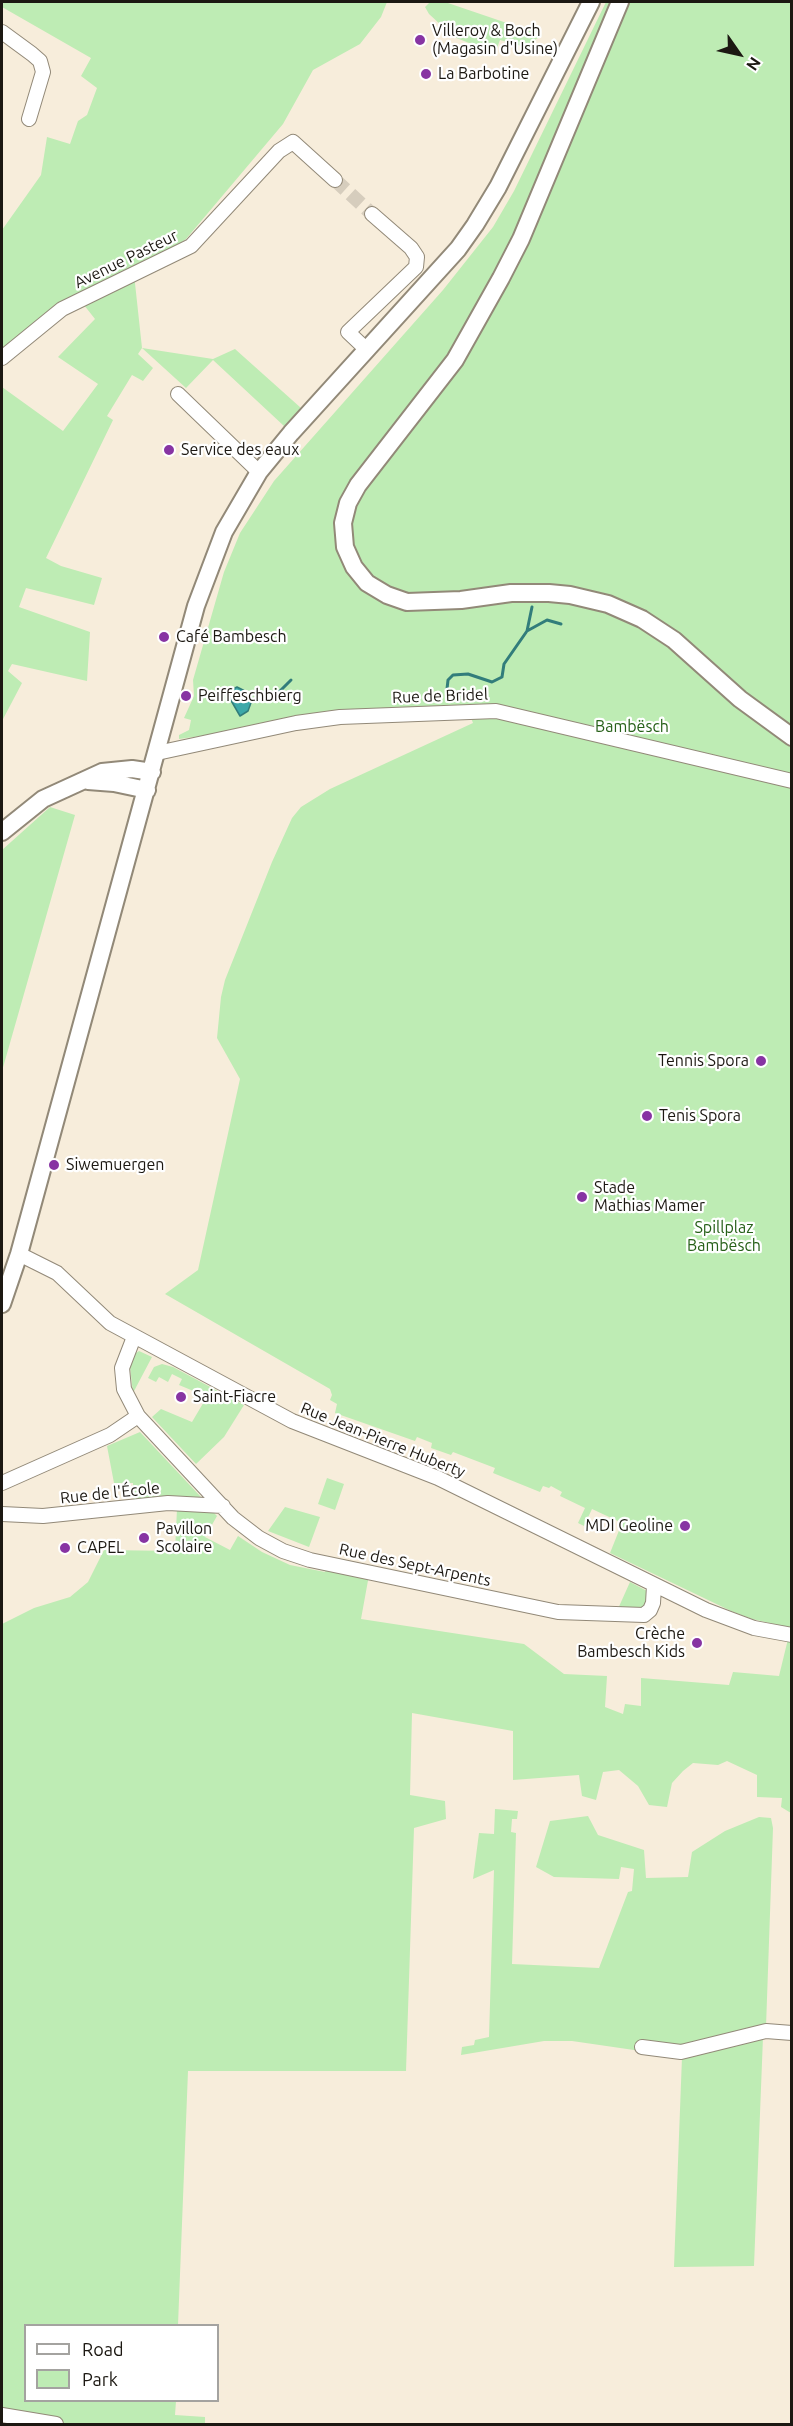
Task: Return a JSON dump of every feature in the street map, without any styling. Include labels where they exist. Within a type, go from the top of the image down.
[{"type":"main road","points":[[2,1304],[19,1254],[196,606],[209,567],[235,511],[259,472],[458,249],[475,225],[498,187],[591,2]]},
{"type":"main road","points":[[620,2],[521,239],[455,360],[358,485],[348,503],[343,523],[345,547],[354,567],[367,583],[387,596],[407,602],[461,600],[511,593],[549,593],[570,595],[608,604],[633,615],[674,640],[740,699],[792,737]]},
{"type":"main road","points":[[2,832],[43,799],[102,772],[117,770],[152,772]]},
{"type":"main road","points":[[81,781],[114,783],[147,790]]},
{"type":"street","points":[[2,32],[40,61],[43,72],[29,119]]},
{"type":"street","name":"Avenue Pasteur","points":[[2,358],[62,309],[191,246],[279,151],[293,142],[334,180]]},
{"type":"street","points":[[367,350],[348,333],[410,275],[416,267],[417,256],[372,214]]},
{"type":"street","points":[[178,394],[259,472]]},
{"type":"street","name":"Rue de Bridel","points":[[157,753],[176,751],[296,723],[340,717],[445,711],[496,711],[792,781]]},
{"type":"street","name":"Rue Jean-Pierre Huberty","points":[[19,1254],[57,1273],[110,1323],[292,1421],[438,1478],[654,1586]]},
{"type":"street","name":"Rue des Sept-Arpents","points":[[134,1337],[122,1368],[124,1389],[138,1416],[222,1506],[259,1538],[283,1551],[310,1560],[558,1612],[644,1615],[650,1611],[653,1603],[654,1586]]},
{"type":"street","points":[[2,1483],[110,1435],[138,1416]]},
{"type":"street","name":"Rue de l'École","points":[[2,1514],[43,1516],[168,1503],[222,1506]]},
{"type":"street","points":[[654,1586],[731,1620],[792,1635]]},
{"type":"street","points":[[642,2047],[687,2052],[766,2031],[792,2033]]},
{"type":"street","points":[[2,2415],[56,2424]]},
{"type":"green space","points":[[2,2],[387,2],[381,17],[360,44],[313,70],[283,124],[186,239],[134,274],[142,348],[138,354],[153,368],[143,381],[132,375],[107,416],[113,420],[46,558],[61,566],[102,578],[94,605],[26,588],[19,607],[90,632],[87,681],[12,664],[8,671],[22,683],[2,721],[2,387],[63,431],[98,384],[58,357],[95,319],[80,300],[2,358],[2,230],[41,175],[47,137],[70,144],[78,121],[87,115],[97,88],[81,76],[91,58],[2,7]]},
{"type":"green space","points":[[430,2],[445,2],[542,35],[525,47],[500,40],[497,48],[469,43],[454,37],[429,14],[425,7]]},
{"type":"green space","name":"Bambësch","points":[[606,2],[791,2],[791,1628],[752,1619],[731,1611],[610,1553],[622,1523],[592,1509],[584,1526],[578,1523],[585,1508],[560,1496],[562,1492],[551,1486],[549,1488],[543,1486],[540,1492],[493,1473],[495,1468],[453,1452],[451,1455],[431,1448],[432,1443],[417,1437],[415,1441],[335,1413],[337,1404],[330,1400],[332,1395],[330,1389],[165,1294],[198,1270],[240,1079],[217,1038],[221,997],[225,980],[292,818],[301,807],[330,789],[473,723],[468,710],[340,717],[179,739],[179,735],[189,730],[191,720],[184,718],[194,696],[193,680],[224,572],[240,533],[274,481],[443,290],[493,227],[514,191]]},
{"type":"green space","points":[[142,348],[213,359],[235,349],[301,408],[284,426],[213,360],[186,388]]},
{"type":"green space","points":[[50,807],[75,815],[2,1071],[2,850]]},
{"type":"green space","points":[[139,1351],[152,1357],[133,1393],[130,1367],[133,1355]]},
{"type":"green space","points":[[162,1364],[173,1367],[244,1405],[224,1437],[196,1464],[152,1417],[161,1409],[192,1422],[205,1400],[203,1395],[179,1385],[182,1379],[172,1374],[168,1382],[159,1377],[156,1382],[148,1378],[154,1367]]},
{"type":"green space","points":[[140,1432],[201,1497],[198,1503],[133,1501],[133,1483],[114,1483],[107,1446]]},
{"type":"green space","points":[[327,1478],[344,1484],[335,1510],[318,1504]]},
{"type":"green space","points":[[285,1507],[320,1517],[309,1547],[268,1531]]},
{"type":"green space","points":[[177,1509],[213,1512],[217,1516],[205,1537],[230,1550],[238,1536],[262,1552],[290,1565],[325,1572],[326,1567],[369,1575],[361,1619],[524,1644],[564,1674],[607,1676],[605,1707],[623,1714],[625,1704],[641,1706],[641,1678],[729,1685],[733,1672],[779,1676],[788,1639],[791,1640],[791,1813],[781,1807],[782,1798],[757,1797],[757,1775],[727,1761],[718,1765],[693,1763],[672,1783],[667,1807],[649,1805],[638,1786],[619,1770],[603,1772],[596,1800],[582,1796],[579,1775],[513,1780],[513,1731],[412,1713],[410,1795],[445,1801],[446,1819],[414,1828],[406,2071],[188,2071],[178,2324],[24,2324],[24,2402],[176,2402],[175,2415],[205,2417],[205,2424],[2,2424],[2,1624],[34,1608],[70,1597],[88,1582],[104,1550],[175,1551]]},
{"type":"green space","points":[[630,1582],[647,1591],[645,1606],[643,1609],[617,1611]]},
{"type":"green space","points":[[495,1809],[518,1811],[517,1819],[512,1819],[511,1832],[516,1833],[512,1964],[599,1968],[628,1892],[632,1891],[634,1869],[621,1867],[619,1879],[554,1877],[536,1867],[550,1821],[588,1816],[598,1835],[644,1850],[646,1878],[688,1877],[692,1852],[725,1831],[759,1817],[771,1818],[773,1828],[766,2027],[763,2037],[754,2266],[674,2267],[682,2057],[572,2041],[544,2041],[461,2055],[462,2047],[474,2045],[475,2040],[489,2037],[494,1870],[473,1879],[479,1833],[494,1834]]},
{"type":"water","points":[[237,687],[247,692],[252,700],[248,711],[240,716],[229,697],[231,690]]},
{"type":"waterway","points":[[527,631],[532,607]]},
{"type":"waterway","points":[[450,699],[447,689],[448,680],[453,675],[468,674],[492,682],[502,677],[504,664],[527,631],[547,620],[561,624]]},
{"type":"waterway","points":[[279,692],[291,680]]},
{"type":"tunnel","points":[[335,180],[372,214]]},
{"type":"place","name":"Villeroy & Boch (Magasin d'Usine)","points":[[420,40]]},
{"type":"place","name":"La Barbotine","points":[[426,74]]},
{"type":"place","name":"Service des eaux","points":[[169,450]]},
{"type":"place","name":"Café Bambesch","points":[[164,637]]},
{"type":"place","name":"Peiffeschbierg","points":[[186,696]]},
{"type":"place","name":"Tennis Spora","points":[[761,1061]]},
{"type":"place","name":"Tenis Spora","points":[[647,1116]]},
{"type":"place","name":"Siwemuergen","points":[[54,1165]]},
{"type":"place","name":"Stade Mathias Mamer","points":[[582,1197]]},
{"type":"place","name":"Saint-Fiacre","points":[[181,1397]]},
{"type":"place","name":"MDI Geoline","points":[[685,1526]]},
{"type":"place","name":"Pavillon Scolaire","points":[[144,1538]]},
{"type":"place","name":"CAPEL","points":[[65,1548]]},
{"type":"place","name":"Crèche Bambesch Kids","points":[[697,1643]]},
{"type":"park label","name":"Spillplaz Bambësch","points":[[724,1237]]}]
